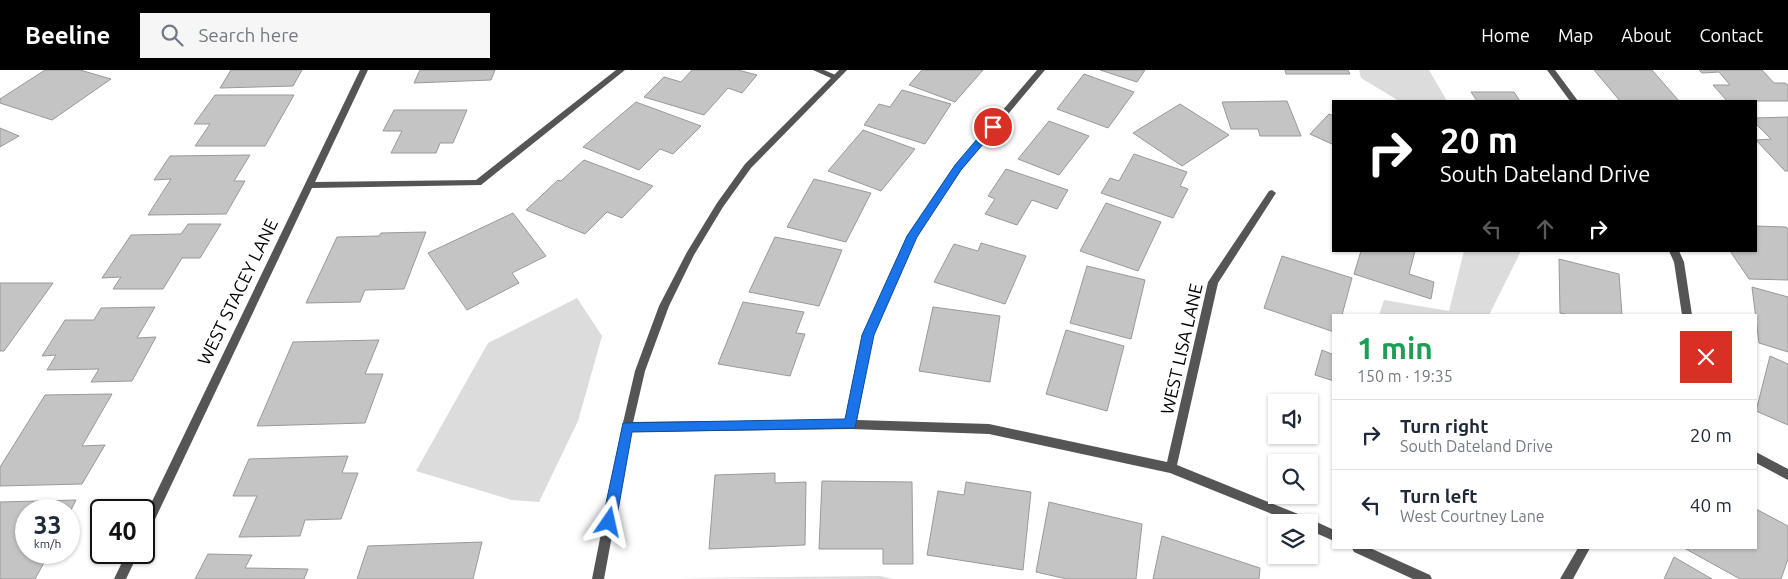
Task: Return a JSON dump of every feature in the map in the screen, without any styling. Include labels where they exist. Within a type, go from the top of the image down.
[{"type":"street","name":"WEST STACEY LANE","points":[[155,507],[364,70]]},
{"type":"street","points":[[309,185],[478,183],[621,70]]},
{"type":"street","points":[[817,70],[840,74]]},
{"type":"street","points":[[850,424],[868,335],[912,236],[958,168],[1040,70]]},
{"type":"street","points":[[1550,70],[1573,100]]},
{"type":"street","points":[[598,579],[627,427],[644,362],[664,306],[690,254],[720,205],[748,166],[840,74]]},
{"type":"street","name":"WEST LISA LANE","points":[[1172,468],[1213,282],[1272,193]]},
{"type":"street","points":[[1674,252],[1679,262],[1687,314]]},
{"type":"street","points":[[627,427],[850,424],[989,429],[1172,468],[1284,514]]},
{"type":"street","points":[[1757,458],[1788,474]]},
{"type":"street","points":[[1318,529],[1332,535]]},
{"type":"street","points":[[1360,549],[1426,579]]},
{"type":"street","points":[[1566,579],[1583,549]]},
{"type":"street","points":[[120,579],[127,564]]},
{"type":"shaded area","points":[[1359,70],[1429,70],[1446,100],[1397,100],[1361,78]]},
{"type":"shaded area","points":[[1464,252],[1520,252],[1490,314],[1379,314],[1384,300],[1449,311]]},
{"type":"shaded area","points":[[577,298],[602,336],[578,421],[539,502],[512,500],[416,471],[488,343]]},
{"type":"shaded area","points":[[880,576],[893,579],[674,578]]},
{"type":"building","points":[[45,70],[80,70],[111,79],[52,120],[0,103],[0,99]]},
{"type":"building","points":[[231,70],[302,70],[293,86],[220,88]]},
{"type":"building","points":[[420,70],[495,70],[491,80],[414,83]]},
{"type":"building","points":[[692,70],[738,70],[757,75],[742,93],[728,88],[704,115],[644,97],[664,77],[681,82]]},
{"type":"building","points":[[922,70],[983,70],[955,102],[909,85]]},
{"type":"building","points":[[1100,70],[1145,70],[1137,82]]},
{"type":"building","points":[[1285,70],[1348,70],[1350,74],[1286,74]]},
{"type":"building","points":[[1594,70],[1652,70],[1678,100],[1619,100]]},
{"type":"building","points":[[1699,70],[1762,70],[1774,83],[1785,83],[1788,85],[1788,101],[1726,100],[1713,85],[1730,85],[1719,72],[1702,73]]},
{"type":"building","points":[[1084,74],[1134,92],[1108,128],[1057,109]]},
{"type":"building","points":[[902,90],[951,104],[925,144],[864,125],[879,104],[890,107]]},
{"type":"building","points":[[1471,92],[1514,92],[1519,100],[1476,100]]},
{"type":"building","points":[[215,95],[294,95],[265,146],[195,146],[210,124],[194,124]]},
{"type":"building","points":[[1287,101],[1301,136],[1260,136],[1258,129],[1231,129],[1222,102]]},
{"type":"building","points":[[636,102],[701,126],[673,154],[660,149],[639,170],[583,147]]},
{"type":"building","points":[[1180,104],[1229,135],[1182,166],[1133,133]]},
{"type":"building","points":[[394,110],[467,110],[453,143],[440,143],[436,153],[391,153],[402,131],[383,131]]},
{"type":"building","points":[[1329,114],[1332,115],[1332,144],[1310,134]]},
{"type":"building","points":[[1788,117],[1788,171],[1785,171],[1757,141],[1771,139],[1757,125],[1757,118]]},
{"type":"building","points":[[1049,121],[1089,136],[1059,175],[1018,159]]},
{"type":"building","points":[[0,128],[19,136],[0,147]]},
{"type":"building","points":[[863,130],[915,149],[881,191],[828,171]]},
{"type":"building","points":[[1134,154],[1187,172],[1180,186],[1188,189],[1173,218],[1101,193],[1110,178],[1119,181]]},
{"type":"building","points":[[250,155],[234,181],[245,181],[226,214],[148,215],[171,179],[154,180],[170,156]]},
{"type":"building","points":[[584,160],[653,186],[622,218],[607,212],[585,234],[526,210],[558,180],[561,181]]},
{"type":"building","points":[[1006,169],[1068,190],[1057,209],[1032,200],[1017,225],[985,214],[995,199],[988,196]]},
{"type":"building","points":[[814,179],[871,193],[846,242],[787,227]]},
{"type":"building","points":[[1106,203],[1161,222],[1138,271],[1080,251]]},
{"type":"building","points":[[513,213],[546,256],[512,273],[519,283],[467,310],[428,253]]},
{"type":"building","points":[[188,224],[221,224],[200,258],[182,258],[163,289],[113,289],[121,277],[102,278],[131,235],[181,234]]},
{"type":"building","points":[[1757,226],[1786,227],[1788,229],[1788,280],[1749,279],[1731,252],[1757,252]]},
{"type":"building","points":[[426,232],[404,289],[365,290],[360,302],[306,303],[337,237],[379,236],[381,233]]},
{"type":"building","points":[[775,237],[842,250],[819,306],[749,292]]},
{"type":"building","points":[[981,243],[1026,256],[1005,304],[934,282],[954,244],[978,251]]},
{"type":"building","points":[[1361,252],[1415,252],[1409,274],[1434,282],[1431,299],[1354,274]]},
{"type":"building","points":[[1282,256],[1352,278],[1342,314],[1332,314],[1332,331],[1264,308]]},
{"type":"building","points":[[1559,259],[1619,274],[1622,314],[1560,313]]},
{"type":"building","points":[[1087,266],[1145,280],[1131,339],[1070,323]]},
{"type":"building","points":[[0,283],[53,283],[4,351],[0,351]]},
{"type":"building","points":[[1752,287],[1788,297],[1788,352],[1759,343],[1757,314],[1755,314]]},
{"type":"building","points":[[743,302],[804,312],[796,333],[805,334],[790,376],[718,364]]},
{"type":"building","points":[[155,307],[137,338],[156,337],[132,381],[91,382],[99,369],[47,370],[56,355],[42,356],[65,320],[94,320],[101,308]]},
{"type":"building","points":[[933,307],[1000,316],[990,382],[919,371]]},
{"type":"building","points":[[1066,330],[1124,346],[1107,411],[1046,394]]},
{"type":"building","points":[[379,340],[365,374],[383,374],[365,423],[257,426],[293,342]]},
{"type":"building","points":[[1322,350],[1332,354],[1332,380],[1315,375]]},
{"type":"building","points":[[1770,356],[1788,364],[1788,425],[1757,411]]},
{"type":"building","points":[[112,394],[82,446],[105,445],[82,484],[0,486],[0,467],[45,395]]},
{"type":"building","points":[[348,456],[342,473],[358,473],[341,519],[305,520],[300,536],[239,537],[257,496],[233,496],[249,459]]},
{"type":"building","points":[[775,473],[775,483],[806,482],[805,545],[709,549],[715,475]]},
{"type":"building","points":[[822,481],[912,482],[913,564],[883,564],[883,549],[819,549]]},
{"type":"building","points":[[966,482],[1031,492],[1023,570],[927,555],[938,491],[964,495]]},
{"type":"building","points":[[0,502],[15,502],[15,564],[43,564],[35,579],[0,579]]},
{"type":"building","points":[[1049,502],[1142,524],[1136,579],[1067,579],[1036,572]]},
{"type":"building","points":[[1757,510],[1788,526],[1788,559],[1781,579],[1740,579],[1686,549],[1757,549]]},
{"type":"building","points":[[1162,536],[1260,568],[1259,579],[1153,579]]},
{"type":"building","points":[[482,542],[473,579],[357,579],[368,546]]},
{"type":"building","points":[[208,554],[252,555],[245,568],[308,569],[304,579],[195,579]]},
{"type":"building","points":[[1674,557],[1712,579],[1664,579]]},
{"type":"route","points":[[609,522],[627,427],[850,424],[868,335],[912,236],[958,168],[993,127]]}]
